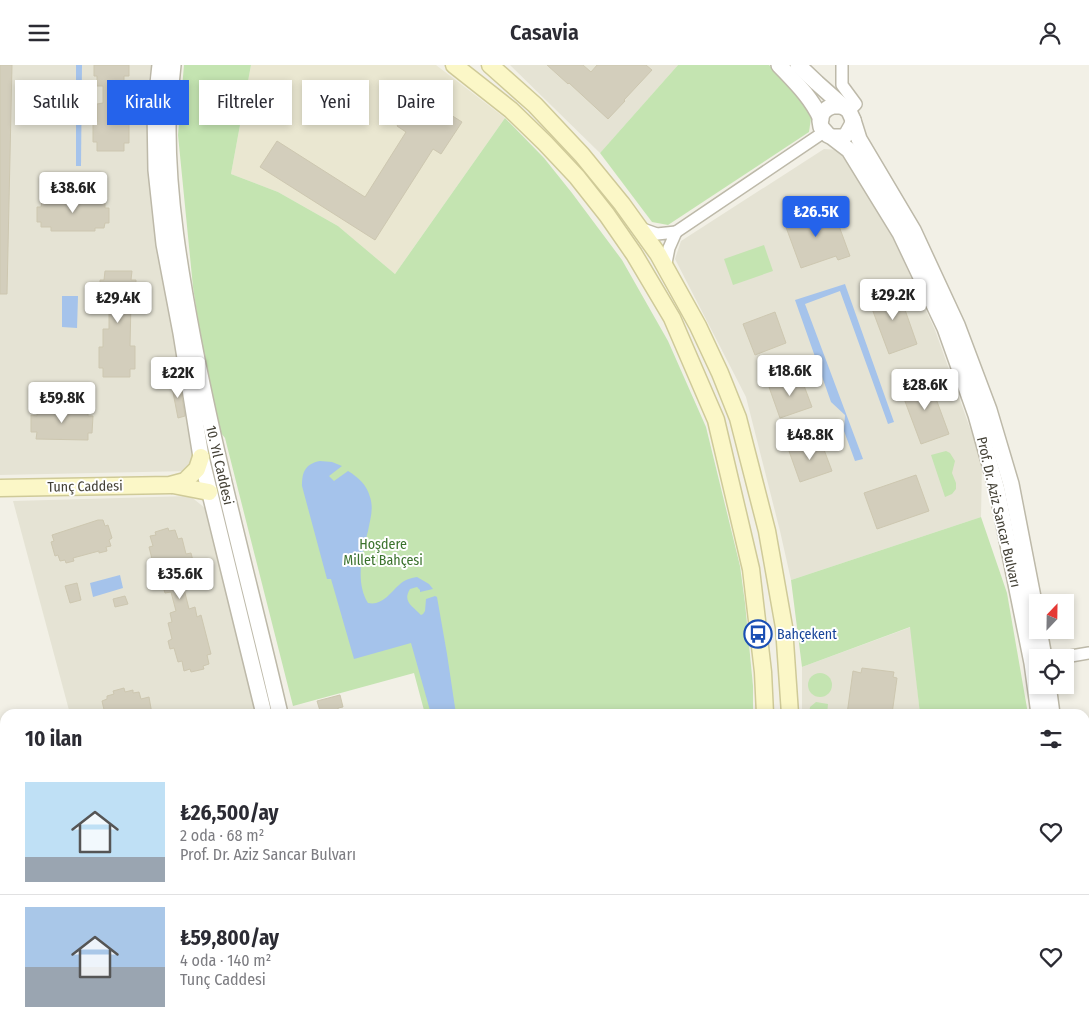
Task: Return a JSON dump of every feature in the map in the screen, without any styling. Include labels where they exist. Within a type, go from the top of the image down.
[{"type":"main road","points":[[454,65],[511,110],[577,177],[607,215],[634,254],[672,318],[716,420],[751,569],[765,709]]},
{"type":"main road","points":[[490,65],[535,105],[582,155],[622,204],[658,254],[698,326],[720,373],[738,417],[766,531],[784,627],[790,709]]},
{"type":"main road","name":"Tunç Caddesi","points":[[170,485],[185,481],[197,469],[201,457]]},
{"type":"main road","name":"Tunç Caddesi","points":[[0,488],[170,485],[209,492]]},
{"type":"street","name":"10. Yıl Caddesi","points":[[160,65],[155,110],[156,170],[164,244],[201,457],[263,709]]},
{"type":"street","name":"10. Yıl Caddesi","points":[[173,65],[168,129],[170,180],[174,225],[185,296],[204,397],[279,709]]},
{"type":"street","name":"Prof. Dr. Aziz Sancar Bulvarı","points":[[779,65],[804,91],[815,106],[826,129],[849,150],[900,233],[945,328],[976,415],[1035,649]]},
{"type":"street","points":[[798,65],[849,113],[852,125],[847,134],[842,137],[826,129]]},
{"type":"street","points":[[842,65],[842,85],[856,104],[849,113]]},
{"type":"street","points":[[826,129],[824,111],[828,108],[839,106],[849,113]]},
{"type":"street","name":"Prof. Dr. Aziz Sancar Bulvarı","points":[[849,113],[858,139],[913,230],[957,325],[989,410],[1011,484],[1032,594]]},
{"type":"street","points":[[640,229],[657,234],[676,232],[826,129]]},
{"type":"street","points":[[665,268],[669,247],[676,232]]},
{"type":"street","points":[[1074,656],[1089,653]]},
{"type":"street","name":"Prof. Dr. Aziz Sancar Bulvarı","points":[[1039,694],[1039,709]]},
{"type":"street","points":[[1049,694],[1051,709]]},
{"type":"shaded area","points":[[0,65],[152,65],[149,80],[107,80],[107,125],[148,125],[149,182],[179,369],[195,452],[190,471],[0,475]]},
{"type":"shaded area","points":[[251,65],[436,65],[505,118],[395,274],[338,226],[278,192],[231,174],[240,125],[292,125],[292,80],[248,80]]},
{"type":"shaded area","points":[[510,65],[678,65],[600,153]]},
{"type":"shaded area","points":[[824,149],[840,150],[892,236],[935,330],[982,462],[981,517],[791,580],[746,397],[675,259],[681,241]]},
{"type":"shaded area","points":[[190,496],[205,508],[259,709],[69,709],[13,501]]},
{"type":"shaded area","points":[[911,627],[919,709],[802,709],[802,667]]},
{"type":"green space","name":"Hoşdere Millet Bahçesi","points":[[184,65],[251,65],[248,80],[199,80],[199,125],[240,125],[231,174],[278,192],[338,226],[395,274],[505,118],[544,158],[622,260],[668,341],[706,427],[740,566],[753,686],[753,709],[424,709],[414,673],[293,706],[225,438],[214,424],[193,287],[178,135],[179,125],[189,125],[189,80],[183,80]]},
{"type":"green space","points":[[678,65],[769,65],[812,112],[809,132],[668,225],[652,222],[600,153]]},
{"type":"green space","points":[[764,245],[773,271],[733,285],[724,259]]},
{"type":"green space","points":[[946,451],[950,453],[955,461],[952,473],[956,489],[952,494],[945,497],[931,455]]},
{"type":"green space","points":[[981,517],[1007,593],[1027,709],[919,709],[910,627],[802,667],[791,580]]},
{"type":"green space","points":[[820,673],[828,677],[832,685],[828,693],[820,697],[812,693],[808,685],[812,677]]},
{"type":"green space","points":[[816,702],[828,704],[828,709],[810,709]]},
{"type":"water","points":[[76,65],[82,65],[82,80],[76,80]]},
{"type":"water","points":[[76,125],[81,125],[81,166],[76,166]]},
{"type":"water","points":[[845,284],[894,422],[888,424],[840,291],[805,304],[863,459],[855,461],[844,431],[845,415],[831,402],[795,300]]},
{"type":"water","points":[[62,296],[78,296],[77,328],[62,327]]},
{"type":"water","points":[[315,462],[332,462],[342,466],[329,476],[334,481],[348,471],[362,482],[369,493],[372,510],[361,568],[362,586],[368,603],[382,601],[407,579],[414,577],[429,584],[433,589],[420,592],[417,587],[410,589],[407,597],[410,604],[421,615],[425,611],[426,599],[437,597],[455,709],[430,709],[411,643],[354,659],[331,579],[327,579],[302,486],[305,469]]},
{"type":"water","points":[[120,575],[123,588],[93,597],[90,583]]},
{"type":"building","points":[[0,65],[12,65],[7,294],[0,294]]},
{"type":"building","points":[[94,65],[129,65],[129,76],[124,76],[124,80],[107,80],[107,125],[129,125],[129,143],[124,143],[124,151],[97,151],[97,142],[93,142],[93,125],[97,125],[97,104],[103,103],[103,86],[97,86],[97,76],[94,76]]},
{"type":"building","points":[[547,65],[583,65],[591,72],[597,65],[646,65],[652,70],[608,119]]},
{"type":"building","points":[[453,116],[462,122],[441,154],[433,149],[375,240],[260,167],[277,141],[365,197],[406,132],[397,126],[453,125]]},
{"type":"building","points":[[52,197],[95,198],[95,202],[105,202],[105,208],[109,208],[109,223],[105,223],[104,228],[95,228],[95,231],[51,231],[51,227],[41,227],[41,222],[37,222],[37,207],[41,207],[42,201],[52,201]]},
{"type":"building","points":[[832,207],[850,256],[838,260],[836,256],[801,268],[783,219],[797,214],[799,219]]},
{"type":"building","points":[[105,271],[132,271],[131,280],[136,280],[135,302],[131,302],[130,346],[135,346],[135,369],[130,369],[130,377],[103,377],[103,368],[99,368],[99,347],[103,347],[103,329],[109,329],[109,311],[104,311],[104,302],[100,302],[100,280],[104,280]]},
{"type":"building","points":[[897,287],[917,344],[889,354],[868,298]]},
{"type":"building","points":[[775,312],[786,343],[755,355],[743,324]]},
{"type":"building","points":[[800,375],[812,407],[780,418],[769,387]]},
{"type":"building","points":[[928,377],[949,434],[921,444],[900,388]]},
{"type":"building","points":[[179,380],[185,416],[178,418],[171,382]]},
{"type":"building","points":[[37,409],[88,410],[88,416],[93,416],[92,433],[88,433],[88,440],[36,439],[37,432],[31,432],[31,415],[37,416]]},
{"type":"building","points":[[820,439],[832,471],[800,482],[789,451]]},
{"type":"building","points":[[916,475],[929,511],[877,529],[864,493]]},
{"type":"building","points":[[103,520],[105,526],[108,525],[112,538],[109,540],[111,546],[106,547],[107,551],[99,553],[99,551],[73,558],[74,561],[66,563],[65,560],[60,561],[58,555],[55,556],[51,542],[54,541],[52,535]]},
{"type":"building","points":[[168,528],[169,531],[175,530],[178,539],[182,538],[186,554],[191,553],[193,561],[188,563],[191,577],[187,579],[190,588],[184,589],[189,609],[195,607],[197,617],[201,615],[211,654],[207,655],[209,664],[203,666],[204,669],[191,672],[190,669],[184,671],[182,661],[178,662],[174,648],[170,649],[168,641],[172,639],[168,623],[172,622],[170,613],[176,611],[171,592],[165,593],[162,584],[158,585],[154,571],[150,572],[148,564],[153,563],[149,547],[153,546],[150,536],[156,535],[155,532]]},
{"type":"building","points":[[77,583],[81,600],[70,603],[65,586]]},
{"type":"building","points":[[125,596],[128,604],[115,607],[113,599]]},
{"type":"building","points":[[862,668],[894,672],[893,677],[897,678],[893,709],[848,709],[853,671],[861,673]]},
{"type":"building","points":[[124,688],[125,692],[133,690],[133,693],[139,692],[141,699],[149,697],[151,709],[104,709],[102,701],[107,699],[107,696],[114,694],[113,691]]},
{"type":"building","points":[[340,695],[343,707],[338,709],[319,709],[317,701]]},
{"type":"place","name":"Bahçekent","points":[[758,634]]}]
